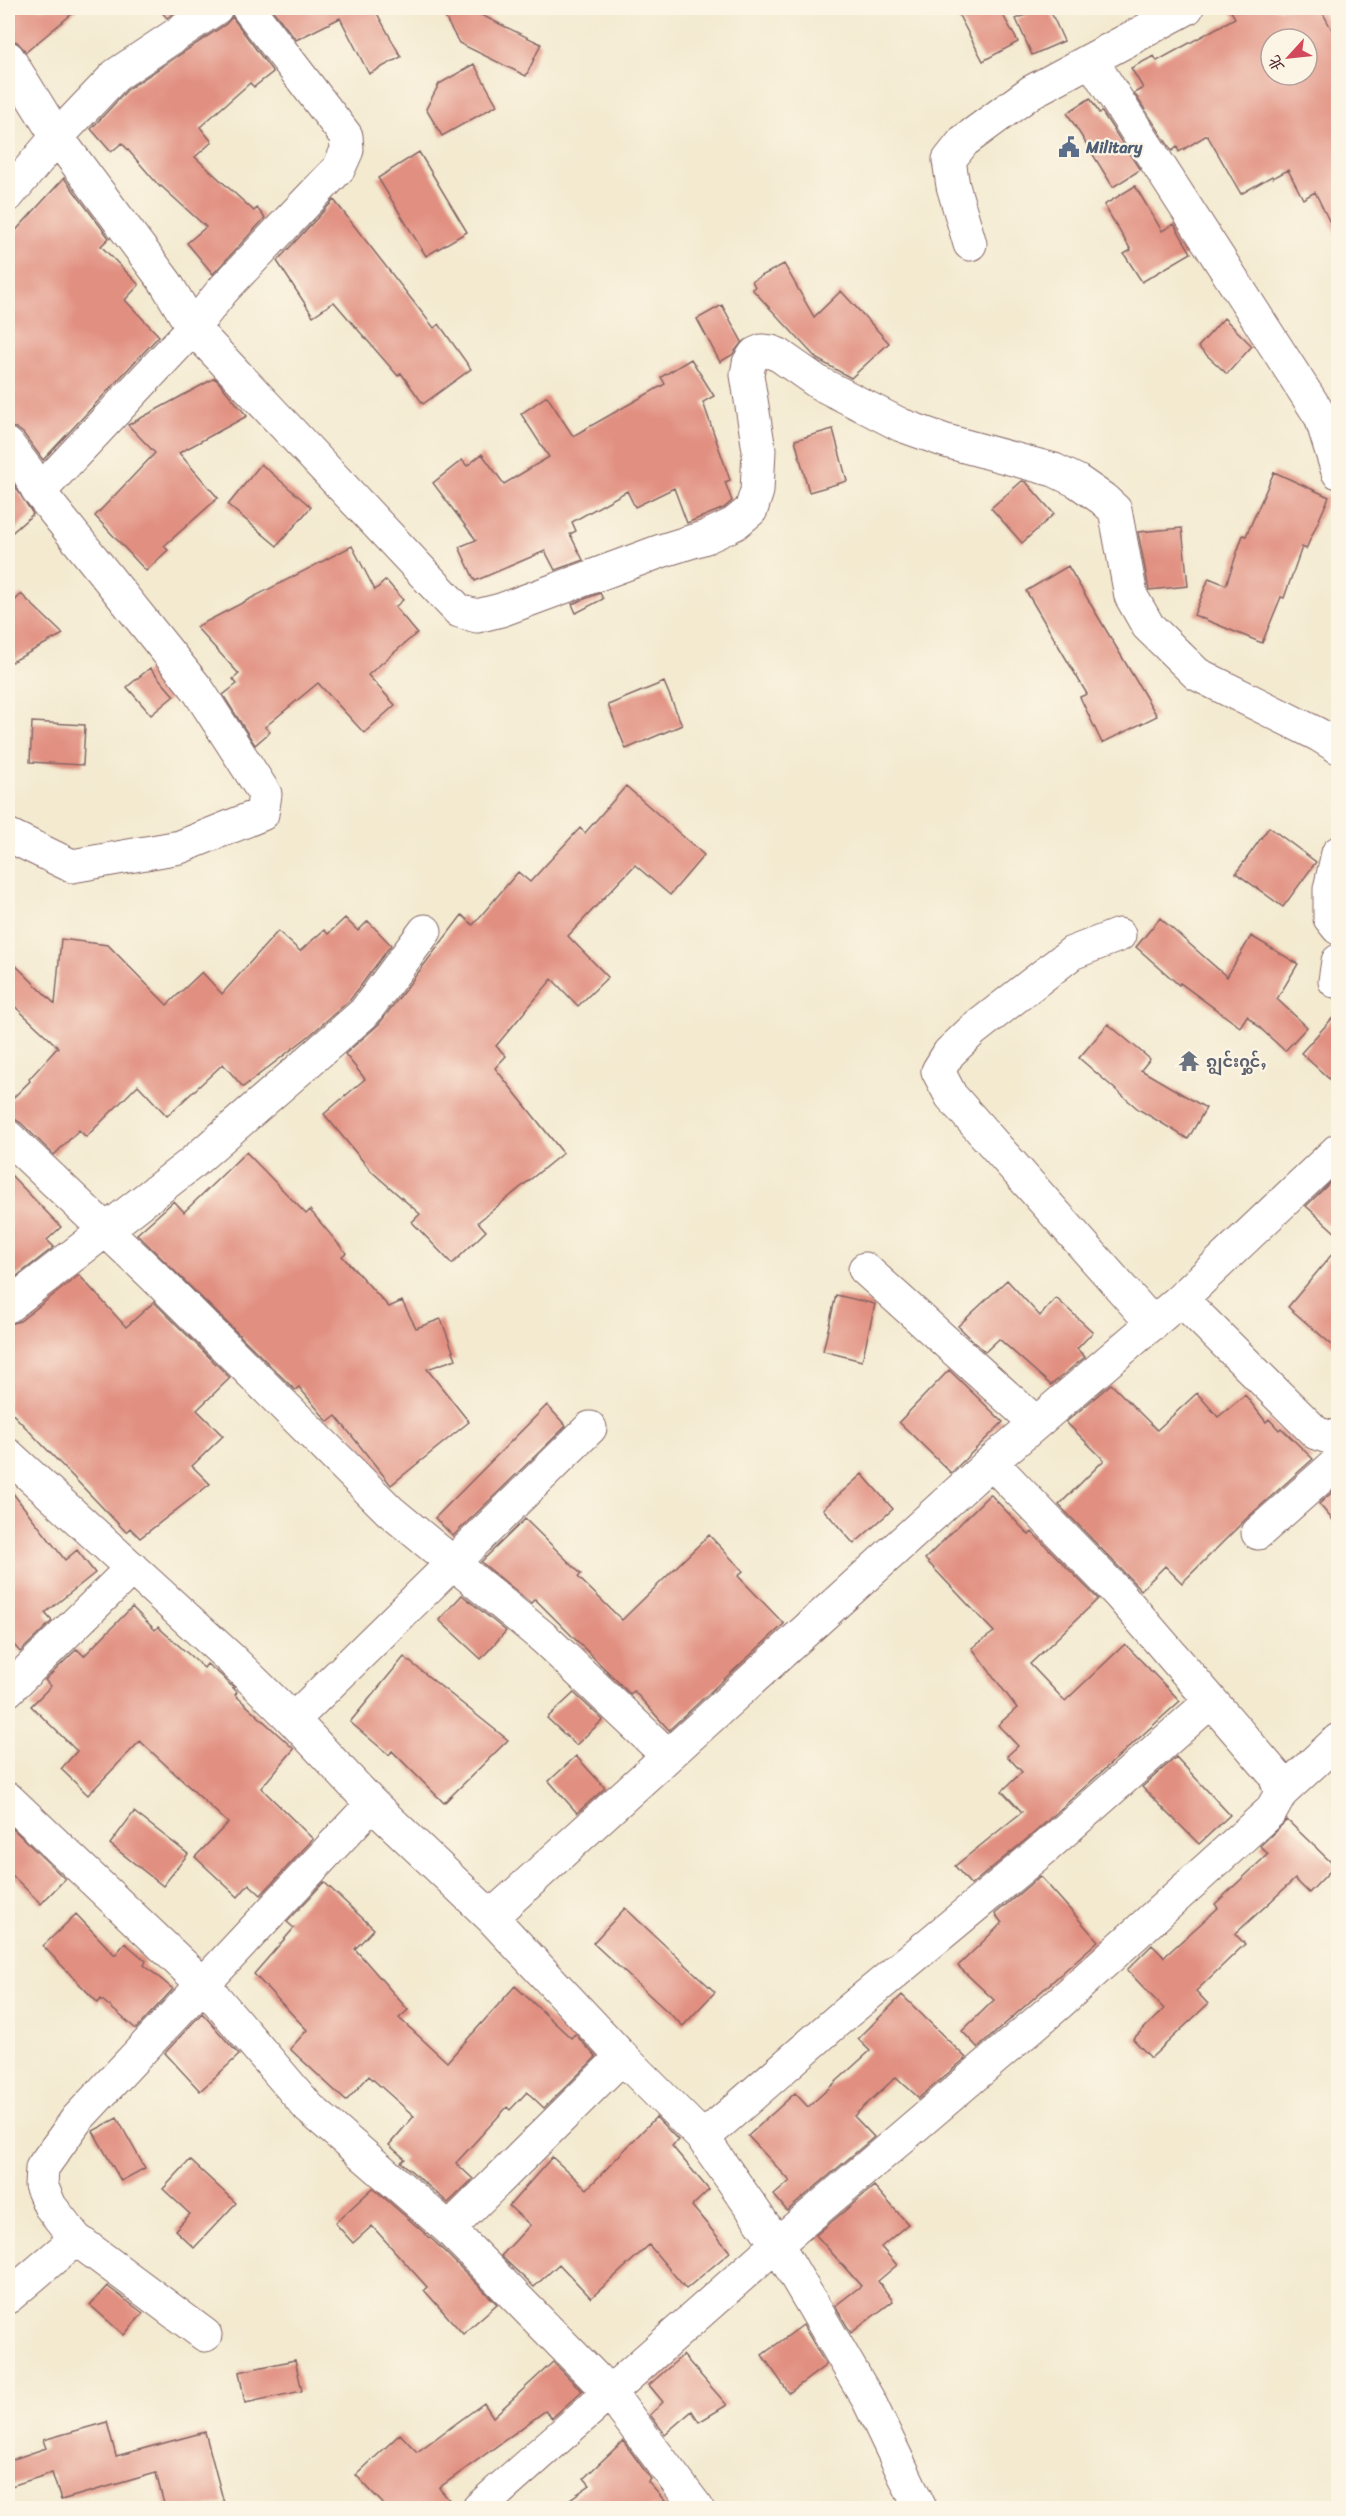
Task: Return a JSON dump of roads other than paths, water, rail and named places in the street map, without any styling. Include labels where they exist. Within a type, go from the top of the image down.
[{"type":"street","points":[[8,195],[57,136],[116,75],[216,8]]},
{"type":"street","points":[[39,492],[193,328],[222,291],[339,168],[347,150],[346,136],[248,8]]},
{"type":"street","points":[[970,244],[953,186],[950,160],[964,141],[1031,92],[1187,8]]},
{"type":"street","points":[[8,58],[57,136],[166,283],[193,328],[459,611],[477,616],[501,610],[706,537],[734,524],[751,510],[757,491],[759,450],[747,375],[749,363],[755,354],[762,351],[771,352],[819,383],[901,425],[946,441],[1054,470],[1103,499],[1115,510],[1131,596],[1149,626],[1197,674],[1319,735],[1338,747]]},
{"type":"street","points":[[1091,60],[1321,417],[1338,472]]},
{"type":"street","points":[[8,445],[27,470],[39,492],[198,690],[265,794],[262,814],[180,847],[72,866],[8,835]]},
{"type":"street","points":[[1338,853],[1330,889],[1330,918],[1338,928]]},
{"type":"street","points":[[8,1306],[192,1163],[364,1012],[425,931]]},
{"type":"street","points":[[1119,935],[1072,952],[972,1031],[949,1053],[938,1071],[951,1096],[1153,1324]]},
{"type":"street","points":[[8,1137],[390,1511],[545,1639],[667,1755]]},
{"type":"street","points":[[491,1917],[991,1462],[1181,1299],[1338,1150]]},
{"type":"street","points":[[865,1269],[1036,1423]]},
{"type":"street","points":[[1181,1299],[1316,1433],[1338,1440]]},
{"type":"street","points":[[293,1720],[590,1428]]},
{"type":"street","points":[[8,1455],[231,1659],[293,1720],[372,1804],[491,1917],[622,2057],[703,2138],[777,2244],[869,2402],[920,2508]]},
{"type":"street","points":[[991,1462],[1119,1594],[1275,1775],[1281,1793]]},
{"type":"street","points":[[1258,1533],[1338,1462]]},
{"type":"street","points":[[8,1690],[132,1568]]},
{"type":"street","points":[[703,2138],[864,1998],[1046,1847],[1210,1702]]},
{"type":"street","points":[[479,2508],[777,2244],[1057,2006],[1271,1811],[1281,1793],[1338,1740]]},
{"type":"street","points":[[8,1799],[204,1985],[309,2108],[449,2229],[609,2392],[697,2508]]},
{"type":"street","points":[[205,2335],[76,2239],[50,2206],[41,2185],[42,2168],[77,2119],[372,1804]]},
{"type":"street","points":[[449,2229],[622,2057]]},
{"type":"street","points":[[8,2297],[76,2239]]},
{"type":"place","name":"Military","points":[[1069,147]]},
{"type":"place","name":"ၵျွင်းႁွင်ႇ","points":[[1189,1061]]}]
